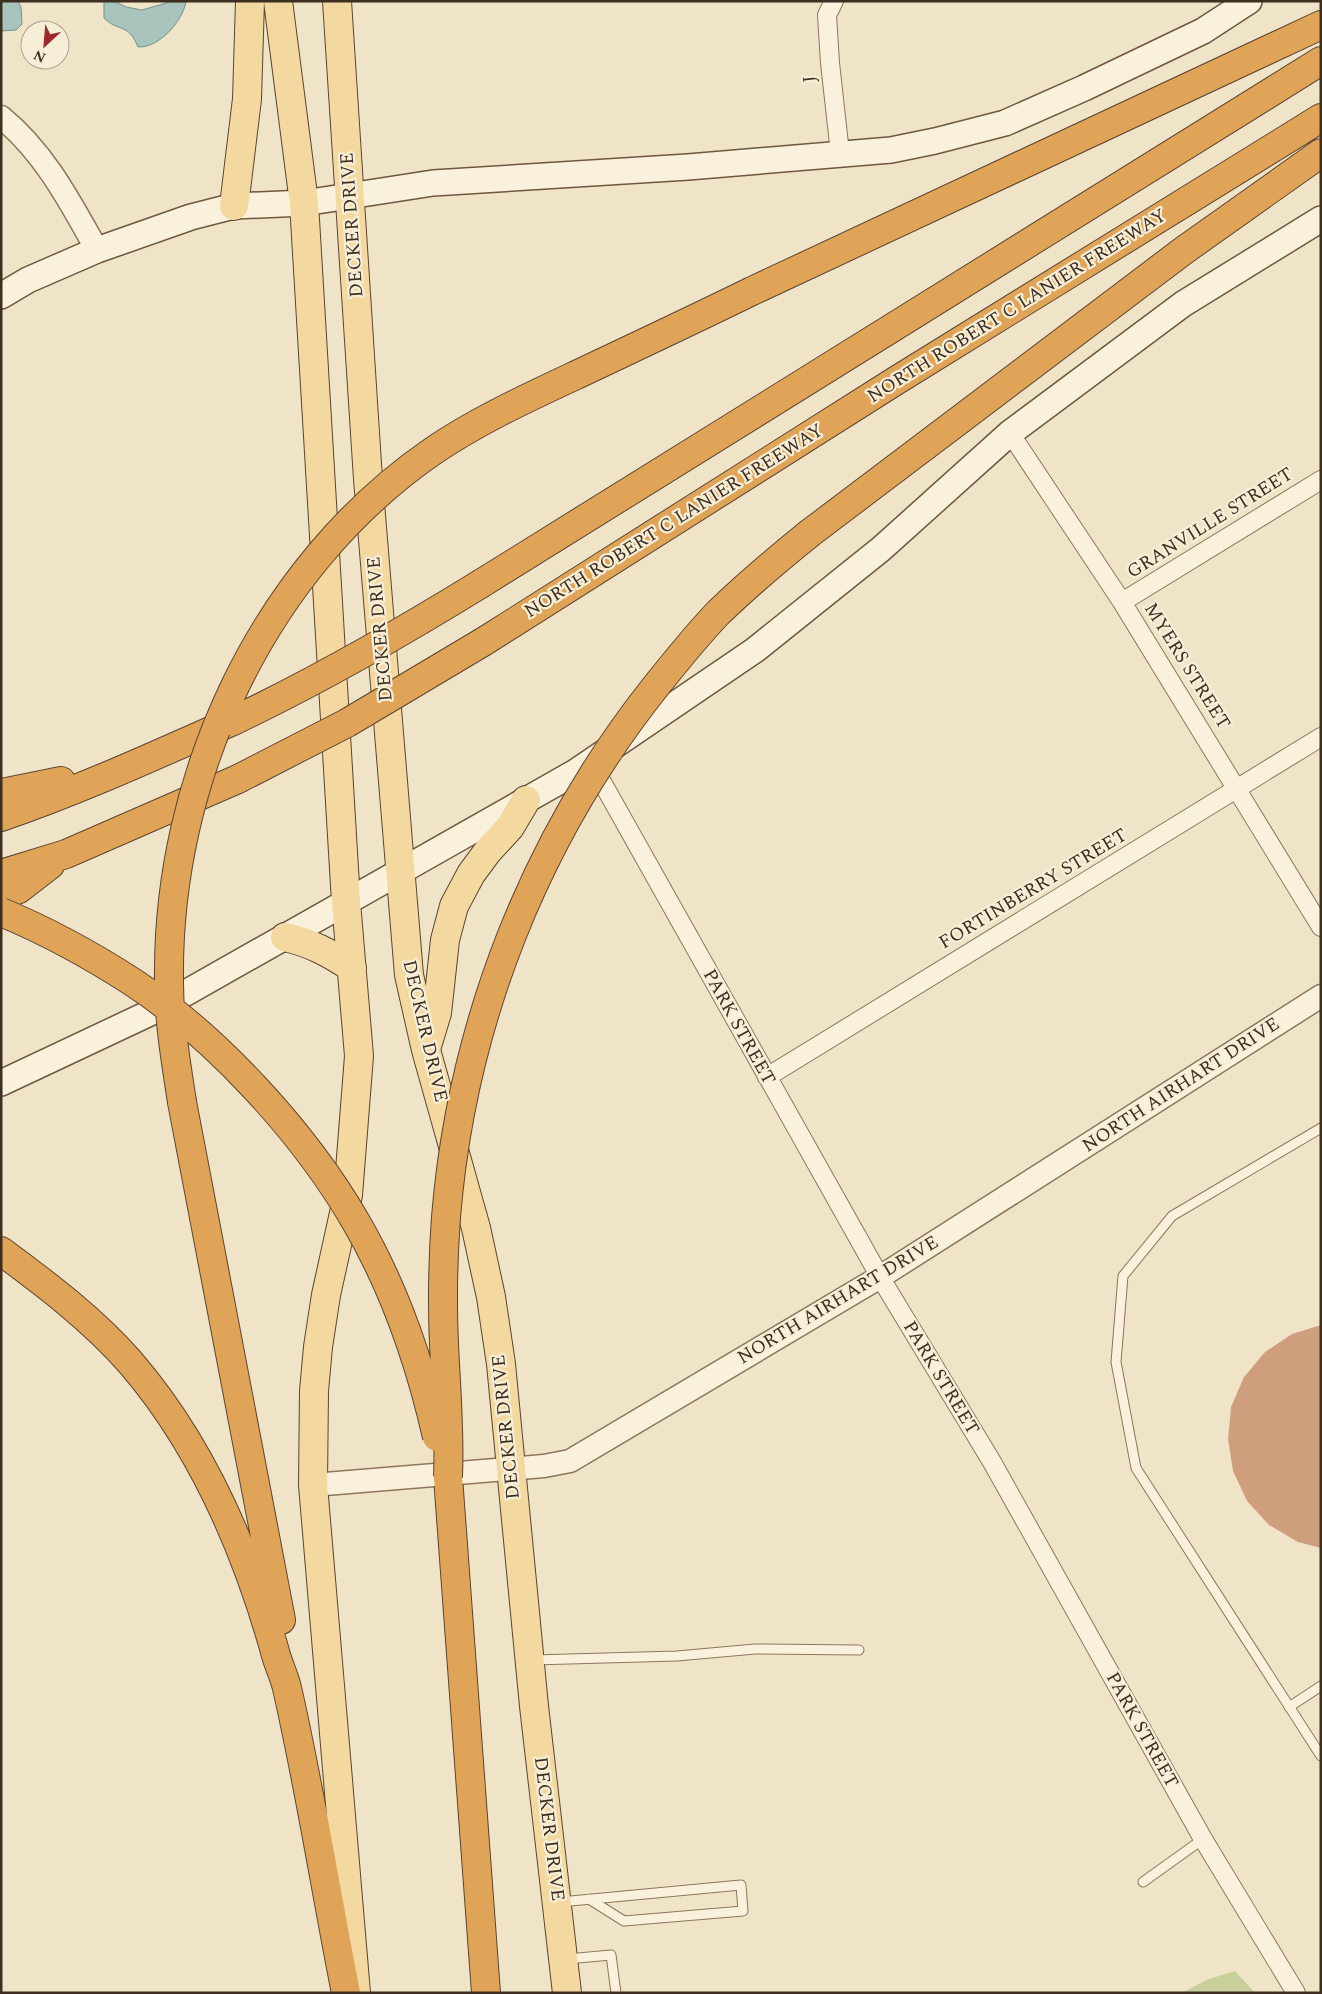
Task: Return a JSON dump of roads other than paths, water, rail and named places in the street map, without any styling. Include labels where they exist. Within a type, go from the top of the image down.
[{"type":"highway","points":[[287,1686],[286,1643],[172,1041],[168,983],[171,919],[181,848],[195,787],[229,700],[259,639],[303,575],[332,541],[394,480],[432,451],[498,412],[1321,25]]},
{"type":"highway","points":[[1,817],[138,764],[232,721],[298,690],[398,634],[1321,61]]},
{"type":"highway","name":"NORTH ROBERT C LANIER FREEWAY","points":[[1,874],[66,854],[238,779],[347,723],[483,642],[897,380],[1321,118]]},
{"type":"highway","points":[[486,1993],[448,1477],[450,1437],[443,1283],[452,1157],[480,1028],[513,931],[538,871],[567,817],[603,757],[642,703],[718,614],[810,532],[1184,251],[1321,152]]},
{"type":"highway","points":[[1,793],[138,764]]},
{"type":"highway","points":[[1,896],[19,889],[66,854]]},
{"type":"highway","points":[[1,912],[78,948],[133,982],[189,1026],[227,1060],[285,1122],[320,1168],[356,1222],[379,1267],[400,1314],[416,1358],[448,1477]]},
{"type":"highway","points":[[1,1251],[48,1286],[96,1327],[130,1362],[169,1416],[194,1455],[232,1528],[251,1573],[287,1686],[346,1993]]},
{"type":"main road","points":[[234,206],[247,99],[250,1]]},
{"type":"main road","points":[[278,1],[304,203],[346,902],[359,1056],[348,1195],[326,1295],[318,1347],[313,1400],[313,1485],[356,1993]]},
{"type":"main road","name":"DECKER DRIVE","points":[[336,1],[368,479],[409,974],[426,1050],[466,1190],[491,1297],[501,1364],[534,1706],[567,1993]]},
{"type":"main road","points":[[1,296],[28,280],[97,250],[190,217],[234,206],[304,203],[434,183],[688,167],[891,150],[1005,123],[1084,88],[1203,31],[1249,1]]},
{"type":"main road","points":[[1,1083],[154,1011],[400,873],[590,761],[755,650],[881,549],[1010,433],[1183,304],[1321,219]]},
{"type":"main road","points":[[426,1050],[437,1013],[444,940],[454,906],[471,874],[488,851],[510,827],[526,800]]},
{"type":"main road","points":[[285,937],[310,943],[352,968]]},
{"type":"street","name":"J","points":[[834,1],[827,15],[830,63],[840,153]]},
{"type":"street","points":[[1,117],[41,157],[61,185],[97,250]]},
{"type":"street","name":"MYERS STREET","points":[[1010,433],[1122,602],[1321,927]]},
{"type":"street","name":"GRANVILLE STREET","points":[[1122,602],[1321,480]]},
{"type":"street","name":"FORTINBERRY STREET","points":[[767,1077],[1321,737]]},
{"type":"street","name":"PARK STREET","points":[[590,761],[880,1277],[992,1462],[1203,1839],[1296,1993]]},
{"type":"street","name":"NORTH AIRHART DRIVE","points":[[313,1485],[510,1467],[544,1466],[570,1462],[880,1277],[1321,996]]},
{"type":"lane","points":[[1321,1128],[1172,1216],[1122,1276],[1116,1362],[1136,1468],[1321,1756]]},
{"type":"lane","points":[[530,1660],[677,1656],[755,1649],[860,1650]]},
{"type":"lane","points":[[1289,1707],[1321,1686]]},
{"type":"lane","points":[[1143,1882],[1203,1839]]},
{"type":"lane","points":[[558,1902],[589,1899],[741,1885],[743,1911],[624,1921],[589,1899]]},
{"type":"lane","points":[[564,1959],[611,1955],[616,1993]]},
{"type":"water","points":[[1,1],[18,1],[21,7],[20,26],[16,30],[1,31]]},
{"type":"water","points":[[104,1],[114,1],[126,7],[142,10],[170,2],[186,2],[180,18],[168,32],[154,43],[138,47],[131,34],[109,23],[104,18]]}]
